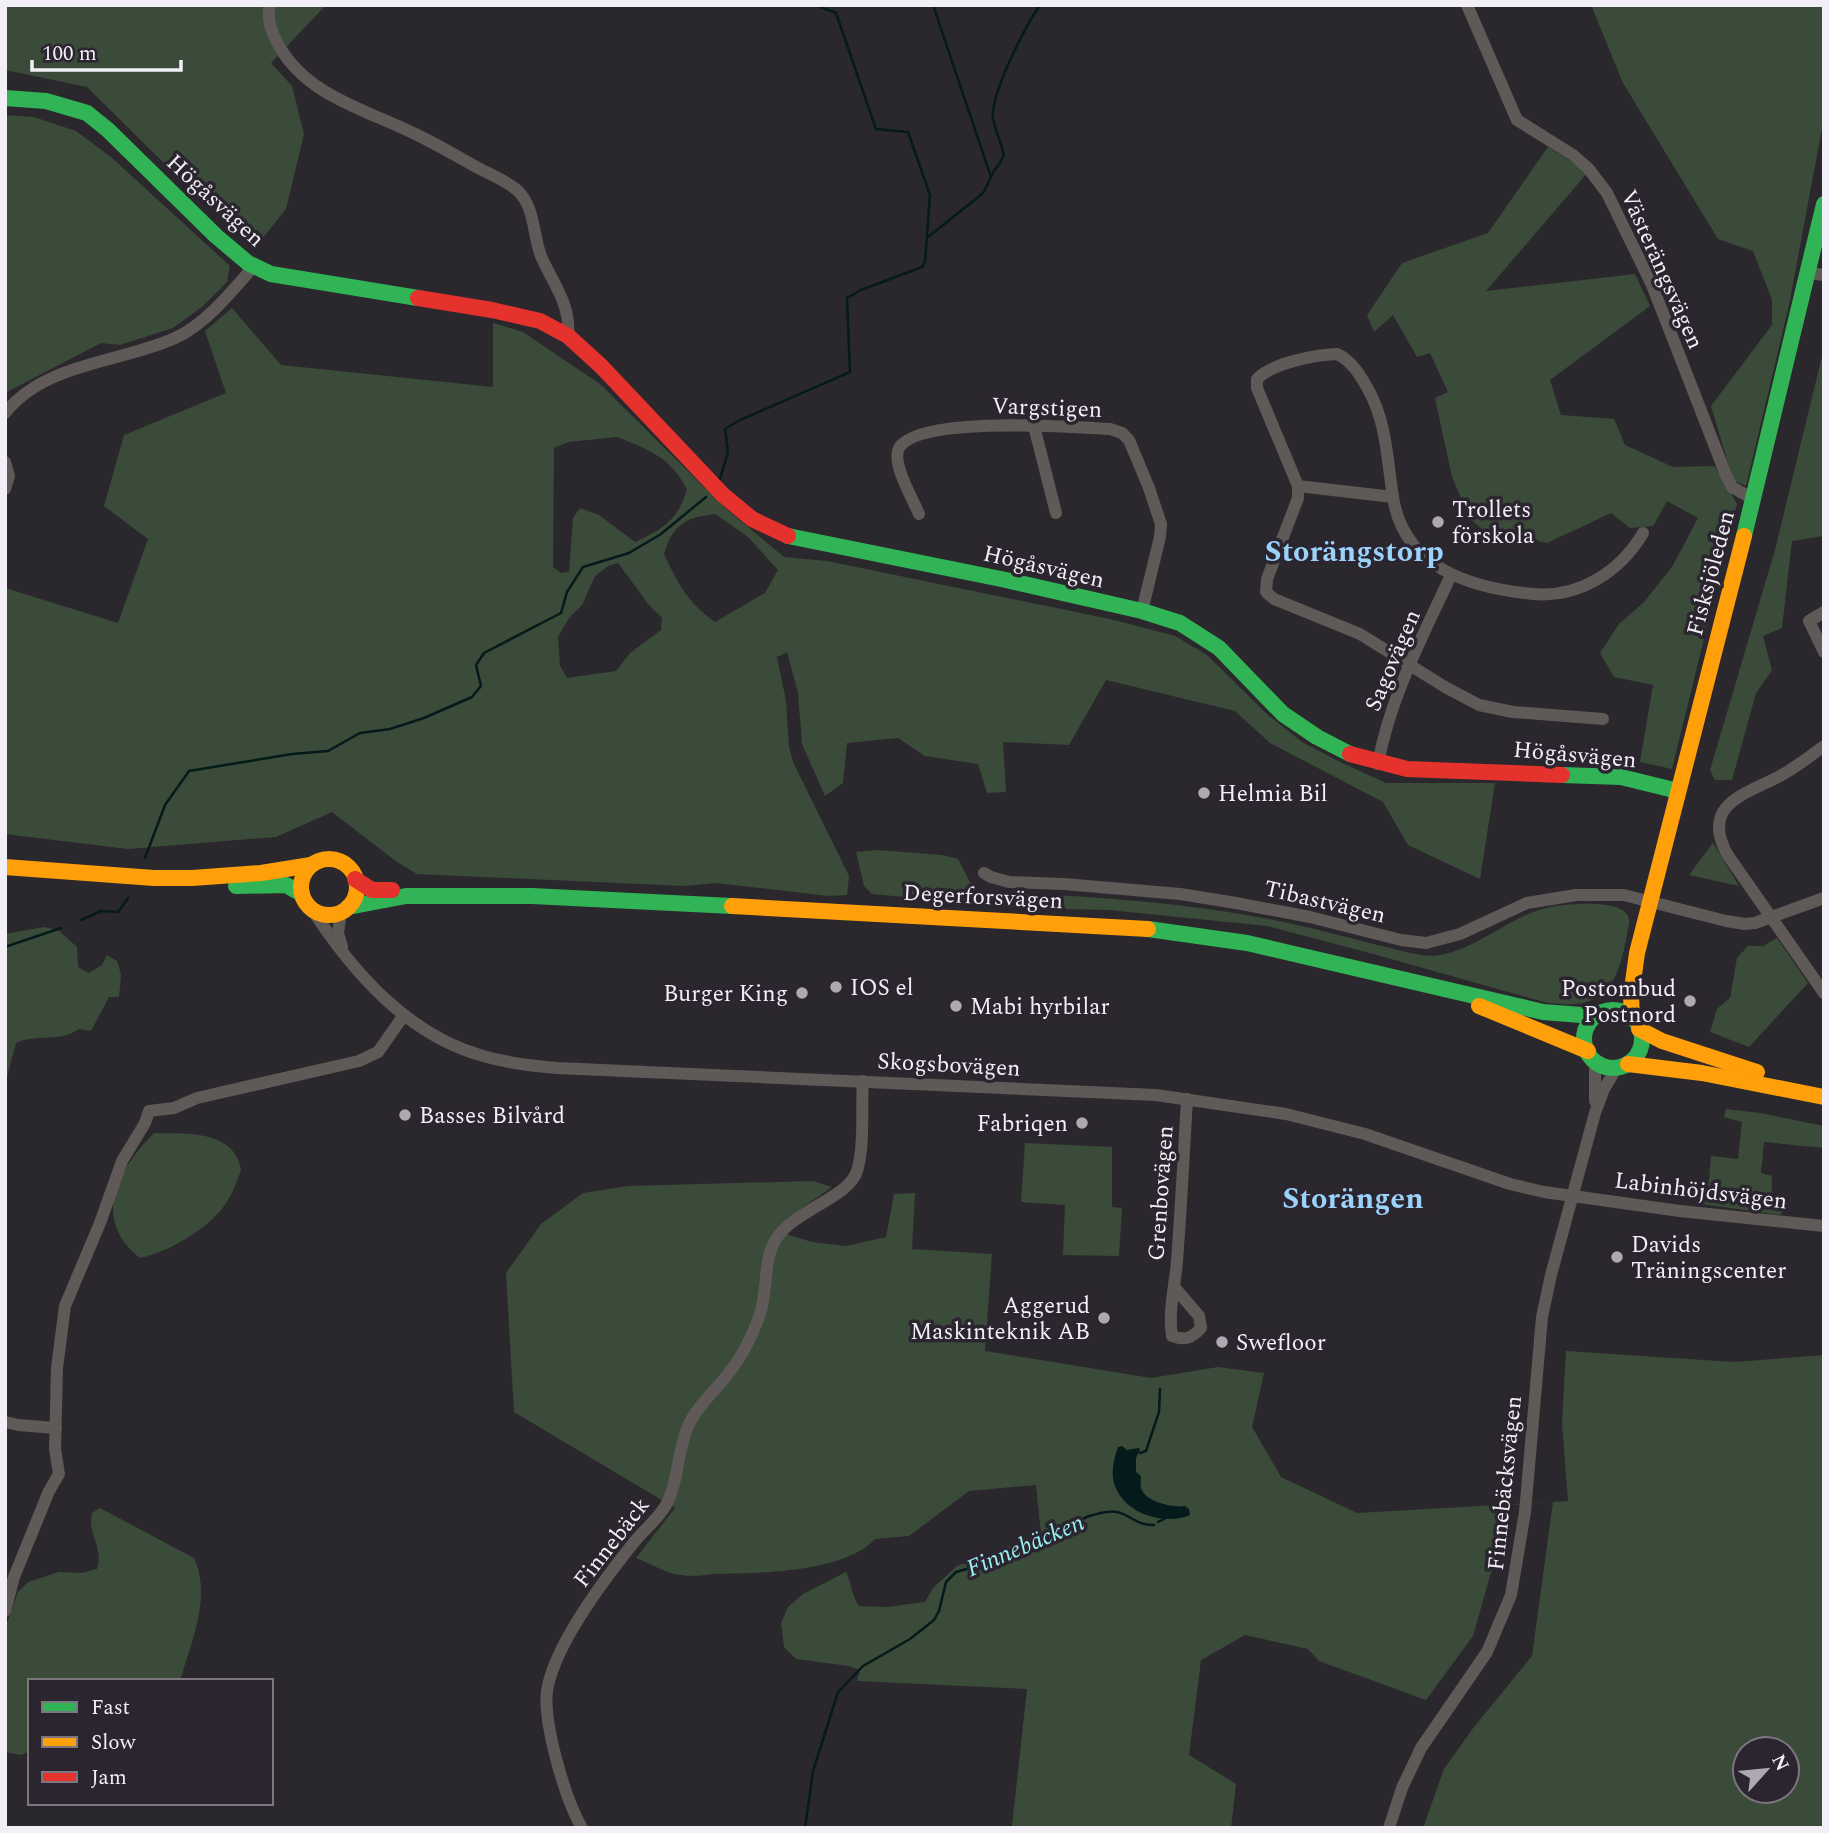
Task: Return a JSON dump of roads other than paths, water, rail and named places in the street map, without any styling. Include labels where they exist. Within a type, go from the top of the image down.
[{"type":"street","points":[[270,5],[269,24],[279,46],[296,69],[316,87],[358,110],[431,142],[510,185],[521,195],[528,205],[541,257],[564,299],[569,325],[568,336]]},
{"type":"street","name":"Västerängsvägen","points":[[1467,5],[1517,120],[1573,155],[1588,168],[1607,193],[1652,285],[1726,475],[1732,487],[1753,499]]},
{"type":"street","name":"Högåsvägen","points":[[5,98],[46,101],[87,113],[108,130],[216,236],[254,266],[286,277],[531,318],[568,336],[601,366],[723,495],[752,519],[767,527],[804,541],[958,570],[1142,611],[1180,623],[1219,648],[1283,714],[1317,737],[1352,755],[1378,764],[1407,769],[1621,777],[1678,791]]},
{"type":"street","name":"Fisksjöleden","points":[[1636,1023],[1631,996],[1649,900],[1753,499],[1816,274],[1824,204]]},
{"type":"street","points":[[5,413],[31,390],[68,371],[160,344],[188,331],[254,266]]},
{"type":"street","points":[[1603,719],[1494,709],[1479,705],[1360,634],[1287,605],[1266,592],[1267,579],[1298,498],[1298,486],[1257,388],[1257,379],[1263,373],[1292,362],[1337,354],[1356,369],[1373,397],[1384,433],[1397,516],[1409,541],[1418,552],[1451,575],[1487,587],[1514,592],[1540,595],[1568,592],[1586,586],[1613,569],[1629,554],[1643,533]]},
{"type":"street","name":"Vargstigen","points":[[919,514],[898,465],[899,448],[906,441],[939,429],[963,426],[1111,429],[1122,433],[1129,440],[1161,524],[1142,611]]},
{"type":"street","points":[[1034,426],[1056,513]]},
{"type":"street","points":[[5,462],[9,476],[5,489]]},
{"type":"street","points":[[1298,486],[1393,497]]},
{"type":"street","name":"Sagovägen","points":[[1378,764],[1392,707],[1451,575]]},
{"type":"street","points":[[1824,612],[1808,621],[1824,652]]},
{"type":"street","points":[[1824,746],[1779,776],[1743,792],[1721,812],[1719,829],[1720,841],[1824,993]]},
{"type":"street","points":[[5,867],[153,878],[192,878],[261,873],[311,865],[326,859],[337,860],[350,870],[355,879],[355,895],[345,909],[326,914],[286,885],[211,886],[192,878]]},
{"type":"street","points":[[306,901],[302,878],[311,865]]},
{"type":"street","name":"Tibastvägen","points":[[984,873],[1009,882],[1180,894],[1310,917],[1401,940],[1426,943],[1460,934],[1511,908],[1547,898],[1624,895],[1745,924],[1755,923],[1824,898]]},
{"type":"street","name":"Degerforsvägen","points":[[355,879],[372,890],[381,891],[457,888],[532,896]]},
{"type":"street","name":"Degerforsvägen","points":[[345,909],[407,896],[532,896],[1132,927],[1247,943],[1543,1012],[1601,1013]]},
{"type":"street","name":"Skogsbovägen","points":[[306,901],[347,956],[382,996],[404,1015],[446,1041],[480,1055],[526,1065],[557,1068],[1091,1091],[1187,1099],[1283,1114],[1365,1134],[1514,1185],[1573,1195]]},
{"type":"street","name":"Skogsbovägen","points":[[345,909],[338,933],[347,956]]},
{"type":"street","name":"Fisksjöleden","points":[[1601,1013],[1637,953]]},
{"type":"street","name":"Degerforsvägen","points":[[1426,986],[1494,1012],[1591,1056]]},
{"type":"street","points":[[1824,1091],[1662,1041],[1620,1011],[1601,1013],[1589,1024],[1586,1036],[1591,1056],[1604,1067],[1679,1068],[1824,1097]]},
{"type":"street","points":[[5,1611],[14,1577],[49,1491],[59,1474],[56,1462],[57,1368],[65,1306],[100,1223],[122,1161],[145,1123],[149,1111],[174,1108],[197,1098],[359,1061],[378,1052],[404,1015]]},
{"type":"street","points":[[1622,1066],[1637,1055],[1640,1048],[1636,1023]]},
{"type":"street","name":"Finnebäcksvägen","points":[[1591,1056],[1596,1093],[1594,1118]]},
{"type":"street","name":"Finnebäcksvägen","points":[[1389,1828],[1402,1787],[1421,1748],[1487,1652],[1511,1595],[1525,1512],[1542,1317],[1594,1118],[1604,1089],[1622,1066]]},
{"type":"street","name":"Finnebäck","points":[[582,1828],[563,1781],[549,1728],[547,1707],[551,1679],[572,1632],[588,1606],[665,1506],[689,1423],[729,1373],[760,1316],[773,1245],[780,1233],[802,1214],[839,1192],[853,1180],[860,1157],[863,1081]]},
{"type":"street","name":"Grenbovägen","points":[[1175,1289],[1187,1099]]},
{"type":"street","name":"Labinhöjdsvägen","points":[[1573,1195],[1680,1211],[1824,1226]]},
{"type":"street","points":[[5,1422],[57,1428]]},
{"type":"waterway","points":[[720,479],[728,452],[725,429],[850,372],[847,298],[922,267],[925,262],[930,195],[908,132],[876,129],[836,13],[815,5]]},
{"type":"waterway","points":[[933,5],[991,177]]},
{"type":"waterway","points":[[928,237],[982,194],[1004,155],[993,118],[997,93],[1010,60],[1040,5]]},
{"type":"waterway","points":[[145,858],[165,805],[189,771],[292,754],[328,751],[360,733],[390,729],[424,718],[472,697],[481,686],[476,665],[484,653],[561,613],[567,592],[583,567],[629,553],[661,534],[706,497]]},
{"type":"waterway","points":[[81,920],[101,911],[118,912],[128,898]]},
{"type":"waterway","points":[[5,947],[61,928]]},
{"type":"waterway","points":[[1140,1453],[1146,1451],[1159,1412],[1160,1389]]},
{"type":"waterway","name":"Finnebäcken","points":[[805,1828],[813,1771],[838,1692],[863,1666],[910,1639],[934,1620],[946,1582],[956,1572],[984,1564],[1099,1513],[1117,1512],[1154,1525]]},
{"type":"waterway","name":"Finnebäcken","points":[[1158,1522],[1164,1519]]},
{"type":"place","name":"Trollets förskola","points":[[1438,522]]},
{"type":"place","name":"Helmia Bil","points":[[1204,793]]},
{"type":"place","name":"IOS el","points":[[836,987]]},
{"type":"place","name":"Burger King","points":[[802,993]]},
{"type":"place","name":"Postombud Postnord","points":[[1690,1001]]},
{"type":"place","name":"Mabi hyrbilar","points":[[956,1006]]},
{"type":"place","name":"Basses Bilvård","points":[[405,1115]]},
{"type":"place","name":"Fabriqen","points":[[1082,1123]]},
{"type":"place","name":"Davids Träningscenter","points":[[1617,1257]]},
{"type":"place","name":"Aggerud Maskinteknik AB","points":[[1104,1318]]},
{"type":"place","name":"Swefloor","points":[[1222,1342]]},
{"type":"district","name":"Storängstorp","points":[[1354,551]]},
{"type":"district","name":"Storängen","points":[[1353,1198]]}]
